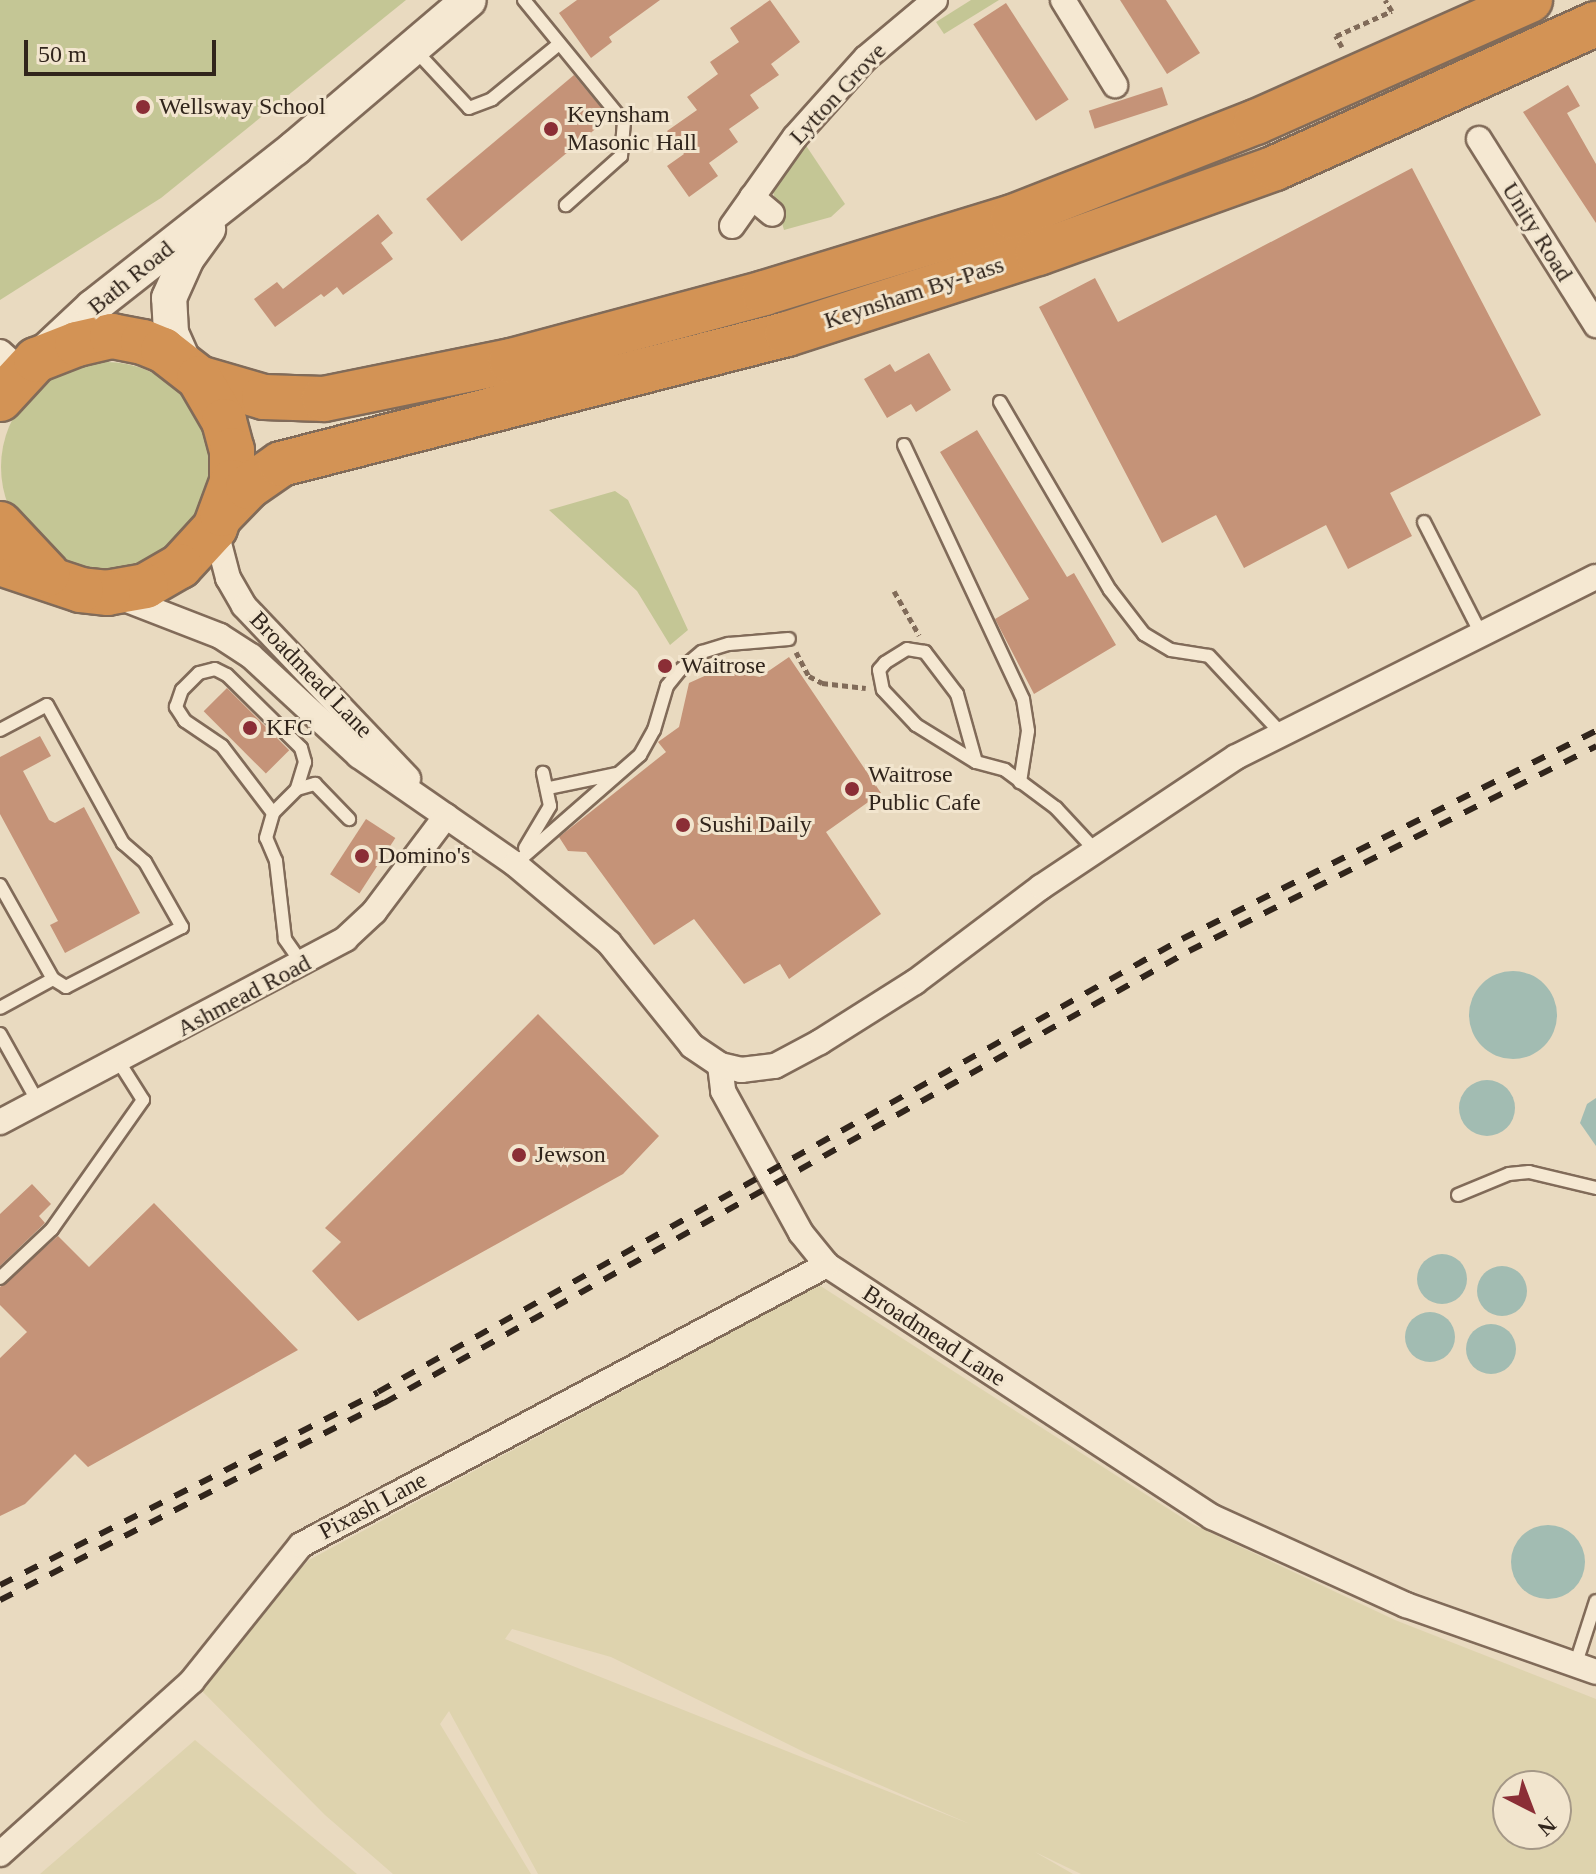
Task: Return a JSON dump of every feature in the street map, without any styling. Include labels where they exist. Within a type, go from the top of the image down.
[{"type":"highway","name":"Keynsham By-Pass","points":[[193,373],[264,397],[324,399],[511,361],[764,293],[1027,212],[1256,122],[1530,0]]},
{"type":"highway","name":"Keynsham By-Pass","points":[[108,593],[146,586],[180,566],[248,487],[281,464],[787,334],[1038,253],[1275,168],[1596,24]]},
{"type":"highway","points":[[15,371],[112,336],[163,350],[193,373],[224,421],[232,450],[232,482],[218,521]]},
{"type":"highway","points":[[0,524],[52,579]]},
{"type":"highway","points":[[0,563],[108,593]]},
{"type":"main road","name":"Bath Road","points":[[15,371],[469,0]]},
{"type":"main road","name":"Bath Road","points":[[193,373],[171,333],[169,298],[187,258],[229,199]]},
{"type":"street","name":"Lytton Grove","points":[[732,226],[795,137],[866,58],[935,0]]},
{"type":"street","points":[[1063,0],[1115,85]]},
{"type":"street","name":"Unity Road","points":[[1479,139],[1596,325]]},
{"type":"street","points":[[752,197],[772,214]]},
{"type":"street","name":"Broadmead Lane","points":[[218,521],[228,578],[244,606],[440,811]]},
{"type":"street","points":[[720,1065],[741,1070],[775,1066],[820,1042],[915,982],[1095,850],[1281,733],[1596,577]]},
{"type":"street","name":"Broadmead Lane","points":[[108,593],[220,636],[251,656],[359,756],[515,864],[609,943],[692,1046],[720,1065],[723,1091],[801,1233],[827,1265],[1212,1517],[1406,1605],[1586,1668]]},
{"type":"street","name":"Ashmead Road","points":[[0,1122],[303,965],[345,939],[374,912],[440,811]]},
{"type":"street","name":"Pixash Lane","points":[[0,1854],[192,1681],[301,1545],[827,1265]]},
{"type":"lane","points":[[524,0],[624,122],[621,156],[566,205]]},
{"type":"lane","points":[[413,48],[469,108],[492,99],[559,44]]},
{"type":"lane","points":[[1000,402],[1110,590],[1144,634],[1171,650],[1209,656],[1281,733]]},
{"type":"lane","points":[[904,445],[1023,699],[1028,731],[1020,782]]},
{"type":"lane","points":[[1424,522],[1481,634]]},
{"type":"lane","points":[[515,864],[571,810],[623,771],[654,730],[667,686],[702,652],[729,644],[789,639]]},
{"type":"lane","points":[[976,762],[957,694],[925,652],[907,649],[885,663],[878,681],[916,725],[976,762],[1005,770],[1056,808],[1095,850]]},
{"type":"lane","points":[[273,813],[229,753],[185,721],[176,707],[182,690],[199,673],[215,669],[227,675],[301,748],[305,762],[297,789],[273,813],[266,838],[276,861],[285,939],[303,965]]},
{"type":"lane","points":[[0,730],[47,705],[123,843],[145,862],[182,927],[66,987],[53,979],[0,885]]},
{"type":"lane","points":[[549,788],[623,771]]},
{"type":"lane","points":[[515,864],[550,806],[549,788],[543,773]]},
{"type":"lane","points":[[297,789],[315,784],[349,819]]},
{"type":"lane","points":[[0,1008],[53,979]]},
{"type":"lane","points":[[0,1034],[38,1102]]},
{"type":"lane","points":[[0,1278],[52,1229],[143,1100],[119,1062]]},
{"type":"lane","points":[[1458,1195],[1509,1174],[1529,1172],[1596,1188]]},
{"type":"lane","points":[[1586,1668],[1596,1601]]},
{"type":"path","points":[[1346,54],[1336,36],[1392,11],[1385,0]]},
{"type":"path","points":[[894,591],[925,652]]},
{"type":"path","points":[[789,639],[809,676],[822,683],[883,690]]},
{"type":"shaded area","points":[[1513,971],[1530,975],[1544,984],[1553,998],[1557,1015],[1553,1032],[1544,1046],[1530,1055],[1513,1059],[1496,1055],[1482,1046],[1473,1032],[1469,1015],[1473,998],[1482,984],[1496,975]]},
{"type":"shaded area","points":[[1487,1080],[1506,1089],[1515,1108],[1506,1127],[1487,1136],[1468,1127],[1459,1108],[1468,1089]]},
{"type":"shaded area","points":[[1596,1098],[1596,1146],[1580,1123],[1587,1104]]},
{"type":"shaded area","points":[[1442,1254],[1460,1261],[1467,1279],[1460,1297],[1442,1304],[1424,1297],[1417,1279],[1424,1261]]},
{"type":"shaded area","points":[[1502,1266],[1520,1273],[1527,1291],[1520,1309],[1502,1316],[1484,1309],[1477,1291],[1484,1273]]},
{"type":"shaded area","points":[[819,1285],[1192,1524],[1395,1620],[1596,1699],[1596,1874],[1081,1874],[1035,1852],[1073,1874],[538,1874],[449,1711],[440,1724],[531,1874],[393,1874],[325,1815],[192,1681],[309,1560]],"holes":[[[512,1629],[611,1657],[806,1753],[970,1824],[505,1639]]]},
{"type":"shaded area","points":[[1430,1312],[1448,1319],[1455,1337],[1448,1355],[1430,1362],[1412,1355],[1405,1337],[1412,1319]]},
{"type":"shaded area","points":[[1491,1324],[1509,1331],[1516,1349],[1509,1367],[1491,1374],[1473,1367],[1466,1349],[1473,1331]]},
{"type":"shaded area","points":[[1541,1525],[1555,1525],[1569,1531],[1579,1541],[1585,1562],[1583,1576],[1569,1593],[1555,1599],[1541,1599],[1527,1593],[1517,1583],[1511,1569],[1511,1555],[1517,1541],[1527,1531]]},
{"type":"shaded area","points":[[195,1740],[357,1874],[40,1874]]},
{"type":"green space","name":"Wellsway School","points":[[0,0],[406,0],[161,198],[0,300]]},
{"type":"green space","points":[[971,0],[999,0],[944,34],[936,22]]},
{"type":"green space","points":[[803,141],[845,204],[831,217],[784,230],[771,185]]},
{"type":"green space","points":[[106,362],[146,370],[180,393],[203,427],[211,467],[203,507],[180,541],[146,564],[106,572],[66,564],[32,541],[9,507],[1,467],[9,427],[32,393],[66,370]]},
{"type":"green space","points":[[615,491],[628,500],[688,630],[670,645],[637,591],[549,510]]},
{"type":"building","points":[[577,0],[660,0],[609,37],[612,42],[591,58],[559,13]]},
{"type":"building","points":[[770,0],[800,42],[771,64],[779,75],[750,95],[759,108],[729,129],[738,142],[709,163],[718,176],[689,197],[667,166],[684,154],[667,131],[697,110],[687,97],[718,74],[710,62],[739,42],[730,28]]},
{"type":"building","points":[[1120,0],[1166,0],[1200,53],[1167,74]]},
{"type":"building","points":[[1006,3],[1069,99],[1036,121],[973,24]]},
{"type":"building","points":[[574,75],[609,117],[462,241],[426,199]]},
{"type":"building","points":[[1568,85],[1580,106],[1567,113],[1596,164],[1596,223],[1523,112]]},
{"type":"building","points":[[1162,87],[1168,105],[1095,129],[1089,111]]},
{"type":"building","points":[[1412,168],[1541,415],[1390,493],[1412,536],[1348,569],[1326,525],[1244,568],[1216,515],[1162,543],[1039,307],[1095,278],[1118,322]]},
{"type":"building","points":[[378,214],[393,233],[381,243],[393,259],[343,295],[337,287],[324,297],[321,294],[275,327],[254,299],[277,282],[283,289]]},
{"type":"building","points":[[929,353],[951,390],[916,412],[911,404],[887,418],[864,379],[890,364],[895,372]]},
{"type":"building","points":[[977,430],[1067,577],[1074,573],[1116,645],[1034,694],[995,619],[1029,599],[940,452]]},
{"type":"building","points":[[789,657],[881,793],[826,832],[881,914],[789,979],[780,964],[744,984],[694,919],[654,945],[586,852],[568,851],[559,837],[666,752],[658,742],[679,727],[689,683],[720,669],[760,677]]},
{"type":"building","name":"KFC","points":[[227,688],[289,750],[266,774],[204,711]]},
{"type":"building","points":[[40,736],[51,756],[23,771],[49,820],[55,823],[84,807],[140,913],[65,953],[50,925],[58,921],[0,814],[0,757]]},
{"type":"building","name":"Domino's","points":[[366,819],[395,838],[359,893],[330,874]]},
{"type":"building","name":"Jewson","points":[[538,1014],[659,1136],[623,1174],[358,1321],[312,1271],[341,1242],[325,1228]]},
{"type":"building","points":[[32,1184],[51,1204],[39,1216],[45,1223],[0,1266],[0,1214]]},
{"type":"building","points":[[154,1203],[298,1350],[88,1467],[75,1454],[25,1504],[0,1516],[0,1358],[27,1332],[0,1305],[0,1287],[58,1236],[89,1267]]},
{"type":"railway","points":[[0,1585],[378,1392],[1182,939],[1596,731]]},
{"type":"railway","points":[[0,1600],[384,1403],[1189,951],[1596,746]]},
{"type":"place","name":"Wellsway School","points":[[143,107]]},
{"type":"place","name":"Keynsham Masonic Hall","points":[[551,129]]},
{"type":"place","name":"Waitrose","points":[[665,666]]},
{"type":"place","name":"KFC","points":[[250,728]]},
{"type":"place","name":"Waitrose Public Cafe","points":[[852,789]]},
{"type":"place","name":"Sushi Daily","points":[[683,825]]},
{"type":"place","name":"Domino's","points":[[362,856]]},
{"type":"place","name":"Jewson","points":[[519,1155]]}]
